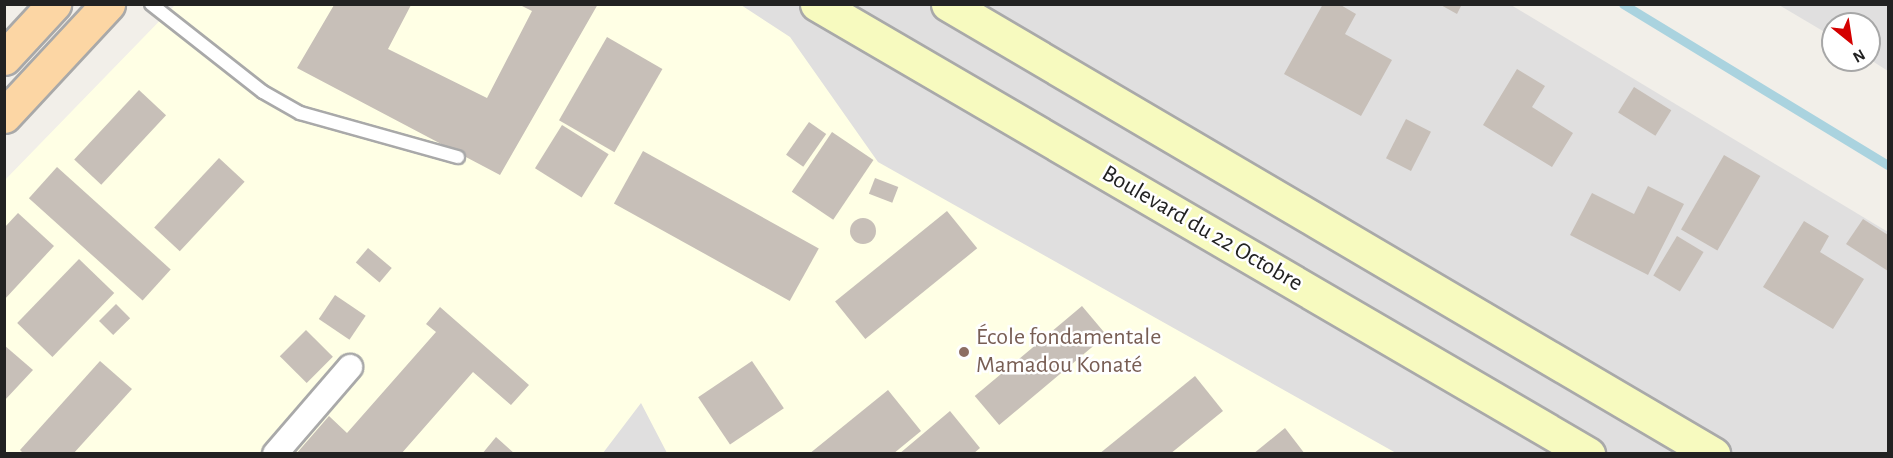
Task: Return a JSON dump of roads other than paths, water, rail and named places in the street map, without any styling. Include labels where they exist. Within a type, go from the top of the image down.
[{"type":"main road","points":[[4,58],[54,4]]},
{"type":"main road","points":[[4,116],[108,4]]},
{"type":"main road","name":"Boulevard du 22 Octobre","points":[[817,4],[1588,453]]},
{"type":"main road","points":[[948,4],[1713,453]]},
{"type":"street","points":[[275,453],[350,367]]},
{"type":"lane","points":[[151,4],[263,92],[300,113],[458,157]]},
{"type":"waterway","points":[[1623,4],[1888,165]]},
{"type":"place","name":"École fondamentale Mamadou Konaté","points":[[964,352]]}]
